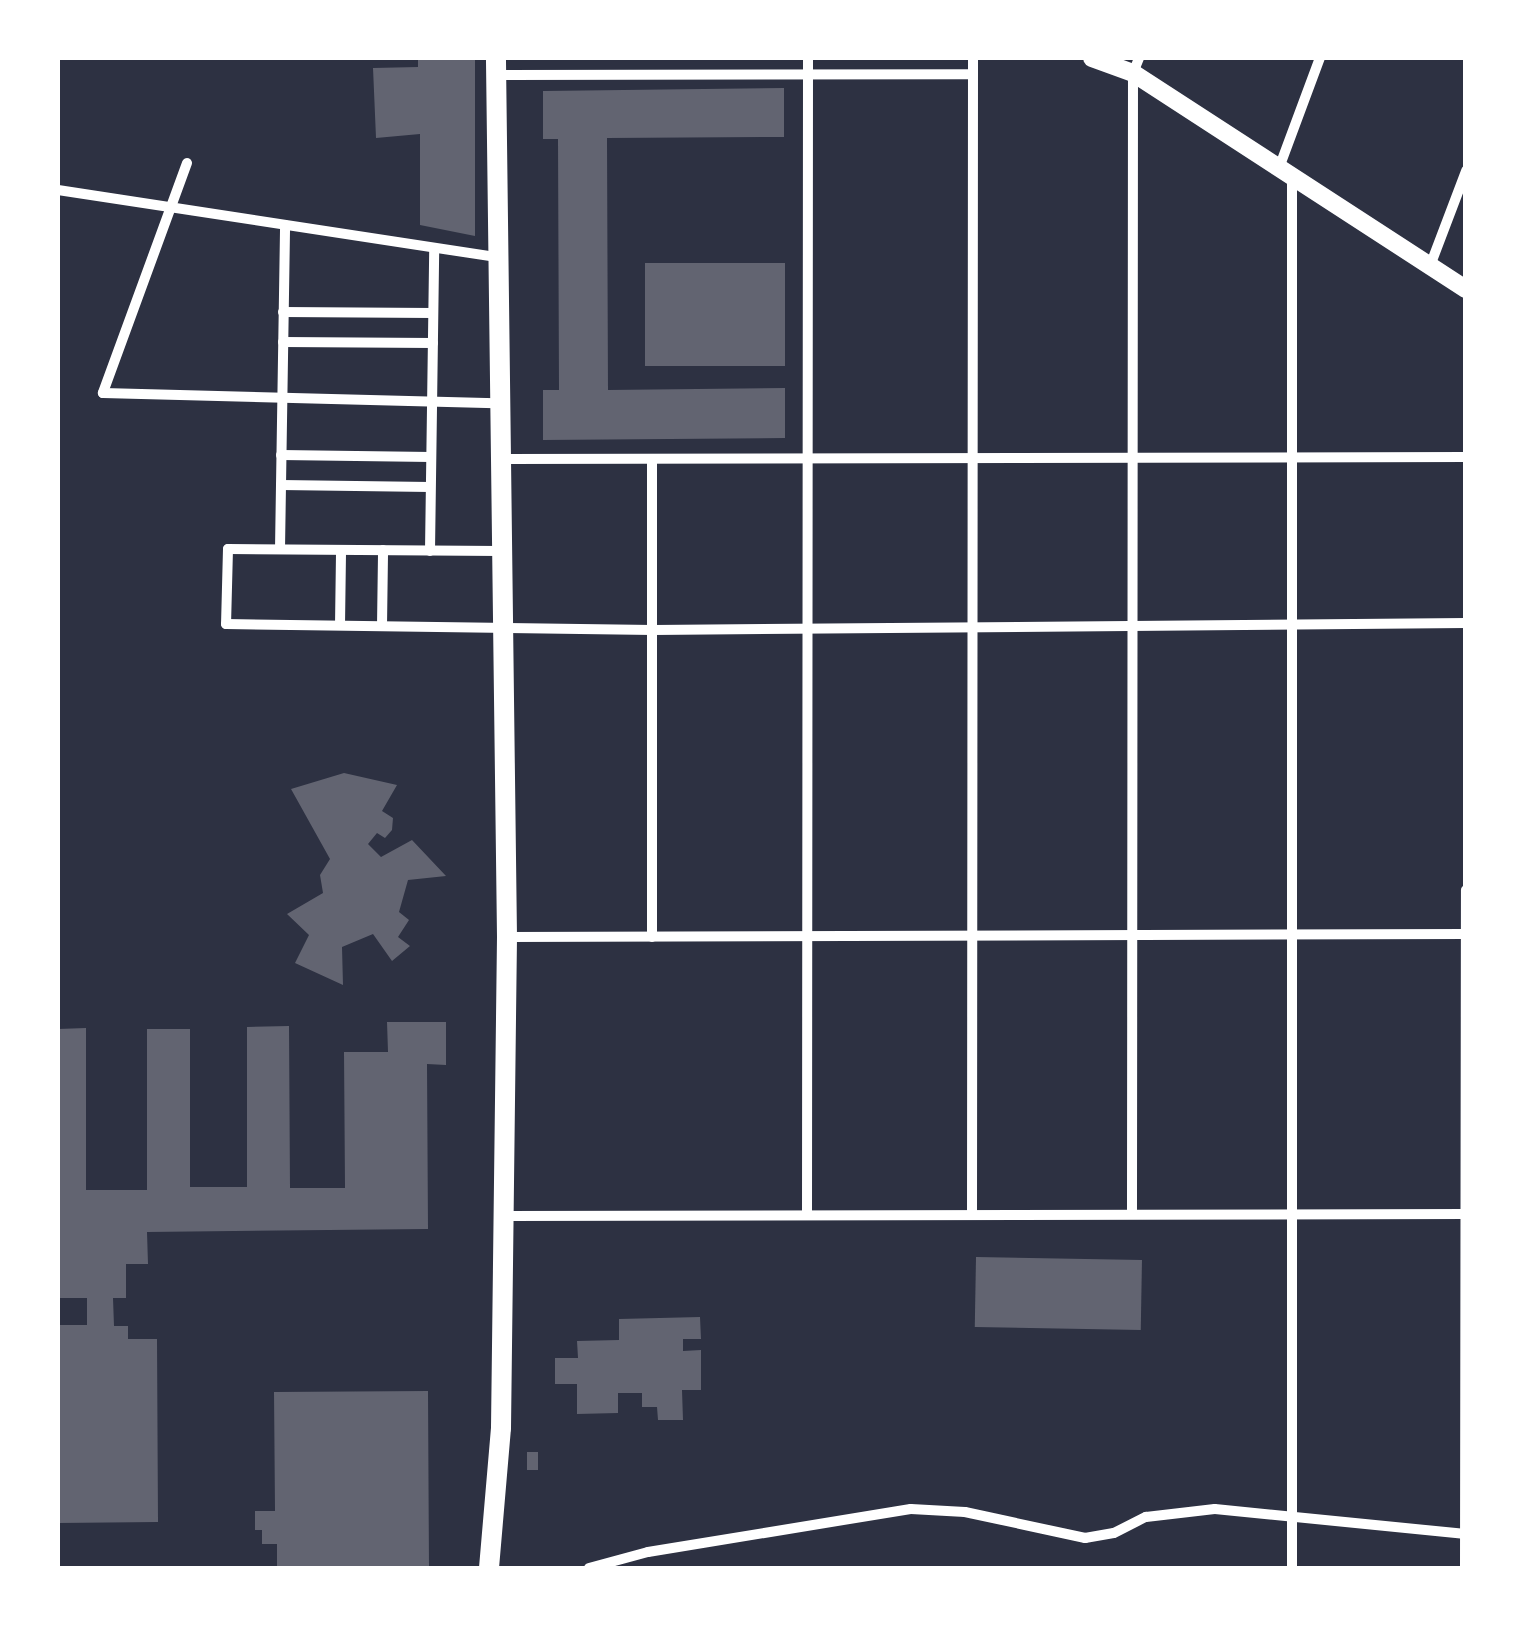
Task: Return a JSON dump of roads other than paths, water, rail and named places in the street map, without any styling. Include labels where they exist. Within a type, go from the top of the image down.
[{"type":"main road","points":[[489,1568],[501,1428],[508,937],[496,403],[496,66]]},
{"type":"street","points":[[807,1215],[808,58]]},
{"type":"street","points":[[972,1215],[973,58]]},
{"type":"street","points":[[1092,58],[1136,65],[1285,172],[1466,289]]},
{"type":"street","points":[[1292,1568],[1293,457],[1285,172],[1320,58]]},
{"type":"street","points":[[1132,1214],[1136,65]]},
{"type":"street","points":[[496,66],[973,74]]},
{"type":"street","points":[[188,163],[103,393],[496,403]]},
{"type":"street","points":[[1430,266],[1465,175]]},
{"type":"street","points":[[58,190],[496,257]]},
{"type":"street","points":[[280,550],[284,225]]},
{"type":"street","points":[[430,551],[434,248]]},
{"type":"street","points":[[283,312],[433,313]]},
{"type":"street","points":[[283,342],[433,343]]},
{"type":"street","points":[[281,455],[431,457]]},
{"type":"street","points":[[498,459],[1466,457]]},
{"type":"street","points":[[652,459],[652,937]]},
{"type":"street","points":[[280,485],[430,487]]},
{"type":"street","points":[[500,552],[228,548],[226,624],[807,630],[1293,628],[1466,622]]},
{"type":"street","points":[[340,625],[341,550]]},
{"type":"street","points":[[382,626],[384,550]]},
{"type":"street","points":[[1464,1568],[1466,890]]},
{"type":"street","points":[[508,937],[1465,934]]},
{"type":"street","points":[[502,1216],[1465,1214]]},
{"type":"street","points":[[589,1568],[648,1552],[911,1510],[965,1512],[1085,1538],[1114,1533],[1146,1517],[1215,1509],[1465,1534]]}]
